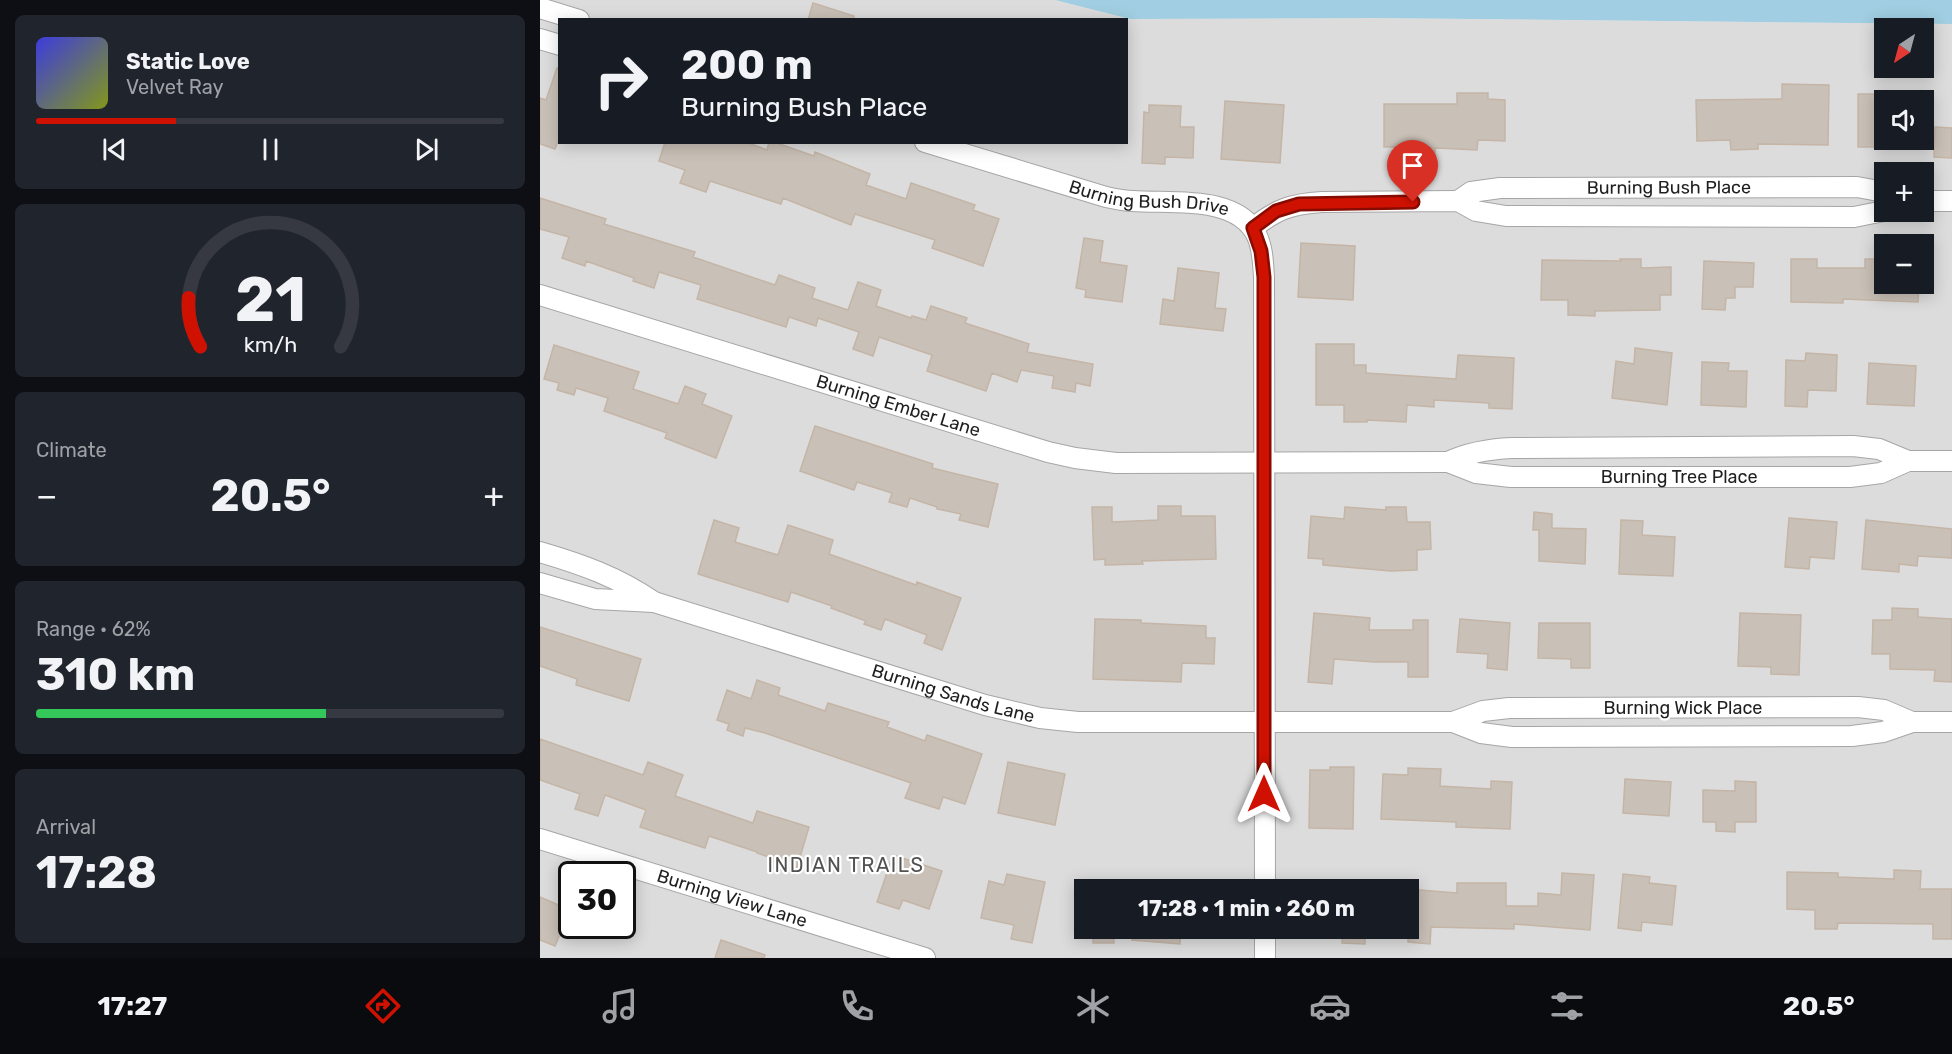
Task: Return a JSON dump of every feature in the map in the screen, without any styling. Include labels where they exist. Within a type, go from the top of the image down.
[{"type":"street","points":[[540,8],[572,18]]},
{"type":"street","points":[[540,39],[558,44]]},
{"type":"street","name":"Burning Bush Drive","points":[[931,144],[1099,196],[1134,201],[1198,204],[1220,208],[1239,216],[1253,228],[1261,251],[1264,277],[1265,879]]},
{"type":"street","name":"Burning Bush Place","points":[[1458,201],[1471,192],[1500,188],[1857,187],[1874,190]]},
{"type":"street","name":"Burning Bush Place","points":[[1253,228],[1276,211],[1299,204],[1458,201],[1476,211],[1506,216],[1854,217],[1874,213]]},
{"type":"street","points":[[1934,201],[1952,201]]},
{"type":"street","name":"Burning Ember Lane","points":[[540,295],[1062,456],[1116,463],[1264,462]]},
{"type":"street","name":"Burning Tree Place","points":[[1264,462],[1448,462],[1478,451],[1512,448],[1842,446],[1879,449],[1908,461],[1952,461]]},
{"type":"street","name":"Burning Tree Place","points":[[1448,462],[1476,473],[1502,477],[1850,477],[1881,473],[1908,461]]},
{"type":"street","name":"Burning Sands Lane","points":[[540,552],[614,577],[654,602]]},
{"type":"street","name":"Burning Sands Lane","points":[[540,583],[595,599],[654,602],[936,690],[1040,718],[1078,722],[1264,722]]},
{"type":"street","name":"Burning Wick Place","points":[[1264,722],[1453,722],[1483,711],[1509,708],[1858,707],[1884,710],[1912,722]]},
{"type":"street","name":"Burning Wick Place","points":[[1453,722],[1481,733],[1512,737],[1852,736],[1883,732],[1912,722],[1952,722]]},
{"type":"street","name":"Burning View Lane","points":[[540,839],[925,958]]},
{"type":"street","points":[[1265,939],[1265,958]]},
{"type":"shaded area","points":[[540,0],[1055,0],[1126,18],[558,18],[558,144],[1128,144],[1128,18],[1373,18],[1874,23],[1874,78],[1934,78],[1934,24],[1952,24],[1952,958],[540,958]]},
{"type":"water","points":[[1055,0],[1952,0],[1952,24],[1934,24],[1934,18],[1874,18],[1874,23],[1128,18]]},
{"type":"building","points":[[813,3],[854,16],[854,18],[809,18]]},
{"type":"building","points":[[558,68],[558,141],[555,149],[540,144],[540,98],[546,100]]},
{"type":"building","points":[[1782,84],[1829,85],[1828,145],[1758,144],[1758,149],[1731,150],[1730,140],[1697,141],[1696,100],[1782,99]]},
{"type":"building","points":[[1457,93],[1488,93],[1488,99],[1505,100],[1505,141],[1478,140],[1477,150],[1435,148],[1435,162],[1414,162],[1414,147],[1384,147],[1384,104],[1457,104]]},
{"type":"building","points":[[1858,94],[1874,94],[1874,147],[1858,147]]},
{"type":"building","points":[[1225,101],[1284,105],[1280,163],[1221,159]]},
{"type":"building","points":[[1149,105],[1181,106],[1180,127],[1194,127],[1193,158],[1165,157],[1165,164],[1142,163],[1144,112],[1149,113]]},
{"type":"building","points":[[1935,127],[1952,128],[1952,158],[1934,157]]},
{"type":"building","points":[[664,144],[751,144],[767,150],[768,144],[780,144],[814,156],[815,152],[870,174],[866,185],[906,199],[911,183],[975,205],[973,210],[999,219],[983,266],[932,248],[935,240],[855,214],[851,225],[783,198],[781,204],[710,181],[706,192],[680,183],[685,170],[659,161]]},
{"type":"building","points":[[540,198],[606,219],[604,224],[695,252],[693,257],[775,285],[779,275],[815,288],[812,298],[848,310],[858,282],[881,290],[876,306],[911,318],[912,316],[926,320],[931,306],[967,318],[965,323],[1029,344],[1027,352],[1093,364],[1090,386],[1076,383],[1075,392],[1052,388],[1054,376],[1021,370],[1017,382],[992,373],[986,391],[927,371],[932,355],[879,337],[873,356],[853,349],[859,332],[818,318],[816,326],[789,317],[786,327],[697,299],[701,285],[659,272],[654,288],[633,281],[634,278],[586,261],[585,266],[562,258],[569,237],[540,229]]},
{"type":"building","points":[[1084,238],[1103,241],[1100,262],[1127,266],[1122,302],[1085,297],[1086,290],[1076,288]]},
{"type":"building","points":[[1301,243],[1355,246],[1353,300],[1298,297]]},
{"type":"building","points":[[1620,259],[1641,259],[1641,268],[1671,267],[1671,295],[1660,295],[1660,310],[1595,311],[1595,316],[1568,315],[1568,300],[1541,300],[1542,260],[1621,261]]},
{"type":"building","points":[[1791,259],[1817,259],[1817,268],[1865,268],[1865,259],[1874,259],[1874,294],[1918,294],[1918,302],[1843,299],[1843,303],[1791,302]]},
{"type":"building","points":[[1704,261],[1754,263],[1753,287],[1735,287],[1735,298],[1726,298],[1725,310],[1702,309]]},
{"type":"building","points":[[1178,268],[1219,273],[1215,308],[1226,309],[1223,331],[1160,324],[1163,299],[1174,301]]},
{"type":"building","points":[[1316,344],[1354,344],[1354,365],[1366,365],[1366,373],[1456,379],[1458,355],[1514,358],[1512,409],[1489,408],[1489,403],[1434,400],[1434,407],[1407,405],[1406,422],[1367,420],[1367,422],[1344,422],[1344,405],[1316,405]]},
{"type":"building","points":[[554,345],[639,372],[633,389],[678,404],[685,386],[706,394],[702,404],[732,416],[716,458],[665,438],[667,433],[604,411],[608,398],[576,388],[574,395],[557,390],[559,383],[544,379]]},
{"type":"building","points":[[1635,348],[1672,353],[1667,405],[1612,398],[1616,361],[1634,364]]},
{"type":"building","points":[[1806,353],[1837,355],[1836,391],[1808,390],[1807,407],[1785,406],[1786,360],[1805,361]]},
{"type":"building","points":[[1702,362],[1729,363],[1728,371],[1747,371],[1746,407],[1701,405]]},
{"type":"building","points":[[1869,363],[1916,366],[1914,406],[1867,404]]},
{"type":"building","points":[[815,426],[933,464],[932,468],[998,484],[988,527],[959,520],[961,514],[937,509],[937,507],[910,498],[907,507],[889,502],[892,493],[857,482],[854,490],[800,471]]},
{"type":"building","points":[[1158,506],[1181,506],[1181,516],[1215,516],[1216,559],[1142,561],[1143,564],[1105,565],[1105,559],[1094,560],[1092,507],[1112,507],[1112,522],[1158,520]]},
{"type":"building","points":[[1345,507],[1386,510],[1386,507],[1406,507],[1407,522],[1430,522],[1431,549],[1417,550],[1417,570],[1391,571],[1323,565],[1323,559],[1308,558],[1311,516],[1344,519]]},
{"type":"building","points":[[1534,512],[1552,514],[1552,528],[1586,529],[1585,564],[1539,561],[1539,530],[1533,530]]},
{"type":"building","points":[[1789,518],[1837,522],[1834,559],[1810,557],[1809,569],[1785,567]]},
{"type":"building","points":[[714,520],[739,528],[735,542],[778,555],[788,525],[833,540],[829,554],[916,585],[917,582],[961,598],[942,650],[924,643],[927,635],[885,619],[881,630],[864,624],[866,621],[831,608],[832,606],[791,592],[788,602],[698,574]]},
{"type":"building","points":[[1621,520],[1643,521],[1642,535],[1675,537],[1673,576],[1619,574]]},
{"type":"building","points":[[1866,520],[1952,529],[1952,558],[1918,556],[1917,566],[1899,564],[1899,572],[1862,569]]},
{"type":"building","points":[[1892,608],[1918,609],[1918,617],[1952,619],[1952,682],[1934,681],[1935,670],[1890,669],[1890,654],[1872,654],[1873,620],[1892,620]]},
{"type":"building","points":[[1314,613],[1370,618],[1369,630],[1413,630],[1413,620],[1428,620],[1428,677],[1408,677],[1408,662],[1334,659],[1332,684],[1308,682]]},
{"type":"building","points":[[1740,613],[1801,615],[1799,675],[1771,674],[1771,667],[1738,666]]},
{"type":"building","points":[[1095,619],[1141,620],[1141,623],[1206,626],[1206,638],[1215,638],[1214,664],[1182,663],[1181,682],[1093,679]]},
{"type":"building","points":[[1460,619],[1510,623],[1507,670],[1487,668],[1488,654],[1457,652]]},
{"type":"building","points":[[1539,623],[1590,623],[1590,668],[1571,668],[1571,659],[1538,658]]},
{"type":"building","points":[[540,627],[641,659],[629,701],[576,685],[577,679],[540,666]]},
{"type":"building","points":[[757,680],[780,688],[778,695],[825,711],[828,703],[889,722],[887,727],[925,741],[927,735],[982,754],[965,804],[943,797],[939,809],[905,798],[911,783],[765,733],[745,728],[743,736],[727,730],[729,724],[717,720],[727,690],[751,699]]},
{"type":"building","points":[[540,739],[643,775],[648,762],[683,775],[675,796],[753,823],[757,811],[809,827],[795,874],[771,867],[774,859],[709,836],[705,848],[640,827],[646,810],[605,795],[598,816],[575,809],[580,794],[540,780]]},
{"type":"building","points":[[1008,762],[1065,774],[1055,825],[998,813]]},
{"type":"building","points":[[1330,767],[1354,767],[1353,829],[1309,828],[1310,770],[1330,770]]},
{"type":"building","points":[[1408,768],[1441,769],[1440,786],[1491,789],[1491,781],[1512,782],[1510,829],[1456,827],[1456,822],[1381,819],[1383,774],[1408,775]]},
{"type":"building","points":[[1625,779],[1671,782],[1669,816],[1623,813]]},
{"type":"building","points":[[1735,781],[1756,782],[1756,822],[1735,822],[1735,832],[1716,831],[1716,822],[1703,822],[1703,790],[1735,791]]},
{"type":"building","points":[[893,855],[942,871],[929,909],[903,900],[899,909],[877,902]]},
{"type":"building","points":[[1894,870],[1921,871],[1920,889],[1952,889],[1952,939],[1933,939],[1933,924],[1838,923],[1837,929],[1815,929],[1815,910],[1787,909],[1787,872],[1838,873],[1838,877],[1894,879]]},
{"type":"building","points":[[1562,873],[1594,875],[1590,930],[1514,924],[1514,929],[1431,927],[1430,944],[1408,942],[1408,939],[1419,939],[1419,890],[1457,893],[1457,883],[1506,883],[1506,906],[1538,906],[1538,893],[1561,895]]},
{"type":"building","points":[[1007,874],[1045,882],[1032,943],[1011,939],[1014,925],[981,918],[989,881],[1004,885]]},
{"type":"building","points":[[1623,874],[1650,877],[1649,883],[1676,886],[1672,925],[1642,922],[1641,931],[1618,928]]},
{"type":"building","points":[[540,897],[558,905],[558,939],[555,946],[540,940]]},
{"type":"building","points":[[1093,939],[1114,939],[1114,943],[1093,943]]},
{"type":"building","points":[[1132,939],[1180,939],[1180,944]]},
{"type":"building","points":[[1342,939],[1365,939],[1365,944],[1342,943]]},
{"type":"building","points":[[721,940],[765,955],[764,958],[715,958]]},
{"type":"district","name":"INDIAN TRAILS","points":[[846,865]]},
{"type":"route","points":[[1264,794],[1264,277],[1261,251],[1253,228],[1276,211],[1292,205],[1322,202],[1413,202]]}]
